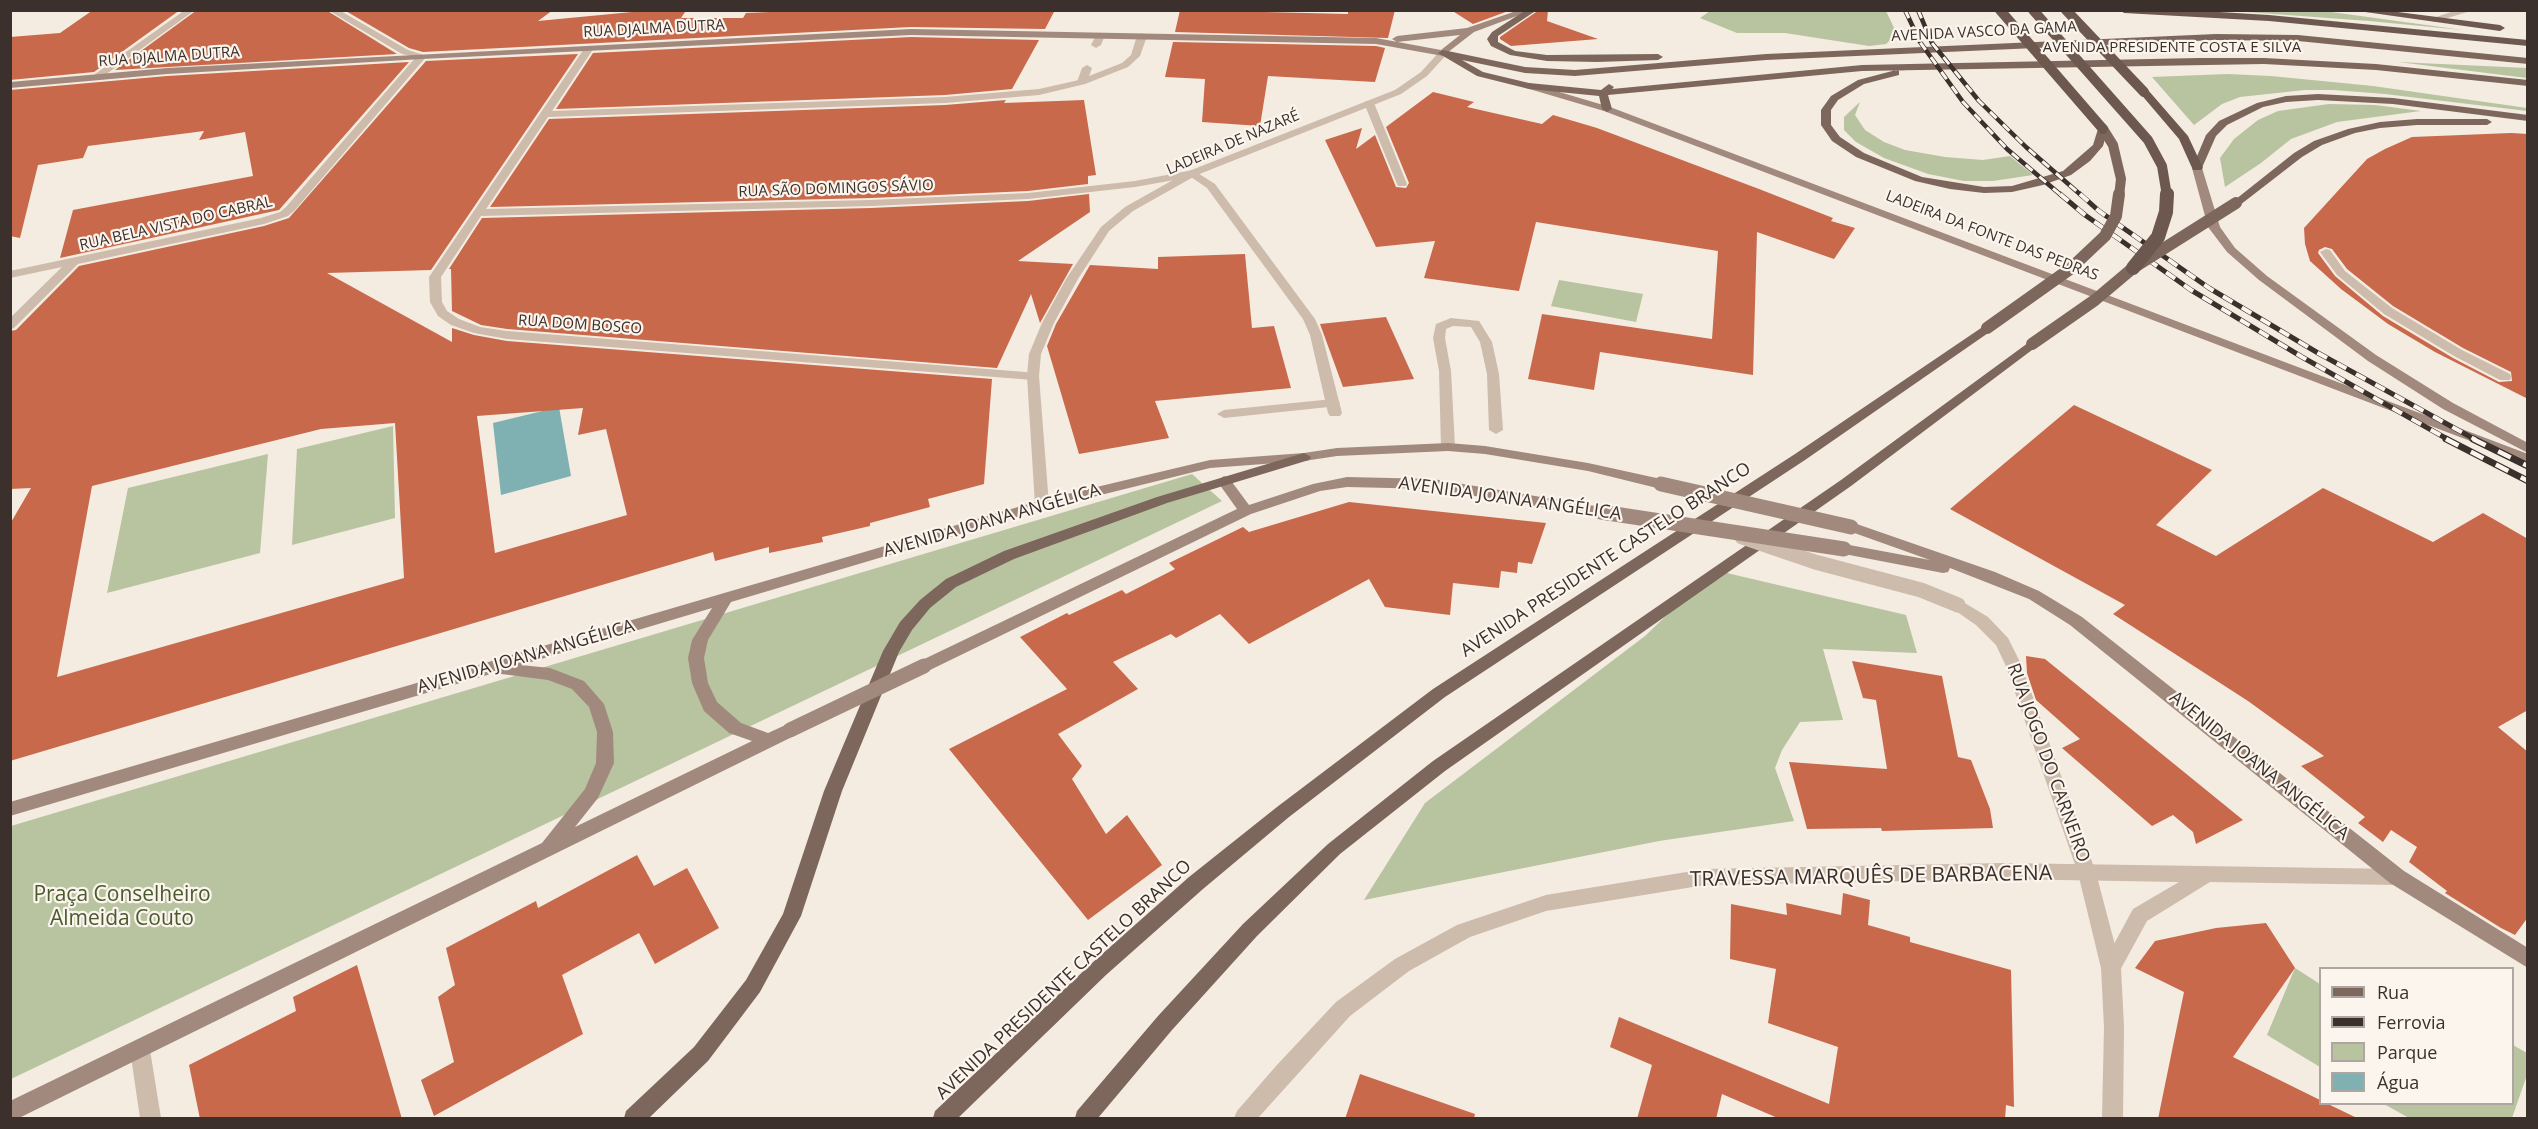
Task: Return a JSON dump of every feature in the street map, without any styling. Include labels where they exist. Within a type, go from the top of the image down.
[{"type":"highway","name":"AVENIDA PRESIDENTE CASTELO BRANCO","points":[[2000,10],[2103,129]]},
{"type":"highway","points":[[2033,10],[2128,115],[2148,141],[2162,165],[2167,192],[2166,212],[2158,237],[2133,268]]},
{"type":"highway","points":[[2066,10],[2184,138],[2197,168]]},
{"type":"highway","points":[[2124,10],[2269,18],[2528,43]]},
{"type":"highway","points":[[2355,10],[2516,30]]},
{"type":"main road","points":[[1376,41],[1472,30],[1531,10]]},
{"type":"main road","points":[[1531,10],[1496,34],[1492,39],[1494,44],[1513,53],[1570,59],[1766,57]]},
{"type":"main road","points":[[1443,53],[1472,30]]},
{"type":"main road","name":"RUA DJALMA DUTRA","points":[[10,85],[98,76],[422,56],[911,32],[1376,41],[1443,53]]},
{"type":"main road","name":"AVENIDA VASCO DA GAMA","points":[[1443,53],[1502,66],[1550,73],[1766,57],[2216,37],[2298,38],[2528,61]]},
{"type":"main road","name":"LADEIRA DA FONTE DAS PEDRAS","points":[[1443,53],[1480,74],[1607,109],[2528,459]]},
{"type":"main road","points":[[1607,109],[1603,93],[1610,86],[1622,82],[1725,70],[1828,54]]},
{"type":"main road","name":"AVENIDA PRESIDENTE COSTA E SILVA","points":[[1529,86],[1603,93],[1817,71],[1940,65],[2210,61],[2311,63],[2432,72],[2528,83]]},
{"type":"main road","points":[[1940,65],[1885,75],[1847,88],[1834,98],[1826,110],[1826,125],[1836,139],[1860,155],[1887,167],[1950,186],[1984,190],[2012,189],[2067,173],[2086,159],[2098,146],[2103,129]]},
{"type":"main road","points":[[2528,118],[2365,98],[2286,99],[2260,105],[2223,123],[2211,135],[2197,168],[2214,227],[2231,250],[2263,278],[2372,358],[2448,406],[2528,449]]},
{"type":"main road","points":[[1084,1119],[1165,1023],[1250,930],[1334,849],[1439,766],[1846,483],[2032,344],[2095,300],[2133,268],[2236,203],[2298,155],[2318,143],[2352,131],[2380,125],[2417,122],[2528,123]]},
{"type":"main road","name":"AVENIDA PRESIDENTE CASTELO BRANCO","points":[[943,1119],[1099,969],[1196,883],[1283,812],[1439,693],[1800,457],[2070,269],[2105,236],[2116,216],[2121,179],[2113,145],[2103,129]]},
{"type":"main road","name":"AVENIDA JOANA ANGÉLICA","points":[[10,809],[1042,505],[1210,464],[1304,457],[1337,452],[1448,447],[1485,450],[1588,467],[1851,527],[1990,576],[2034,595],[2076,621],[2397,877],[2528,959]]},
{"type":"main road","points":[[634,1119],[701,1054],[753,986],[792,916],[833,791],[891,651],[906,626],[925,604],[951,583],[1009,555],[1162,500],[1304,457]]},
{"type":"main road","name":"AVENIDA JOANA ANGÉLICA","points":[[768,740],[1246,511],[1318,487],[1347,482],[1384,481],[1433,484],[1844,549],[1990,576]]},
{"type":"main road","points":[[1224,482],[1246,511]]},
{"type":"main road","points":[[726,598],[700,640],[696,658],[700,683],[710,706],[735,728],[768,740]]},
{"type":"main road","points":[[491,668],[550,674],[578,686],[596,704],[605,732],[605,763],[592,794],[572,821],[544,851]]},
{"type":"main road","points":[[10,1112],[768,740]]},
{"type":"street","points":[[98,76],[191,10]]},
{"type":"street","points":[[332,10],[405,52],[422,56]]},
{"type":"street","points":[[2434,19],[2470,10]]},
{"type":"street","points":[[1096,45],[1100,35]]},
{"type":"street","points":[[545,114],[991,97],[1039,92],[1082,82],[1125,65],[1135,56],[1142,36]]},
{"type":"street","name":"RUA DOM BOSCO","points":[[589,48],[435,277],[436,302],[442,313],[455,322],[478,330],[507,335],[1033,376]]},
{"type":"street","name":"LADEIRA DE NAZARÉ","points":[[1042,505],[1033,376],[1035,354],[1048,323],[1072,279],[1105,229],[1154,194],[1193,173],[1398,92],[1415,81],[1443,53]]},
{"type":"street","name":"RUA BELA VISTA DO CABRAL","points":[[10,276],[264,221],[284,214],[422,56]]},
{"type":"street","points":[[1082,82],[1087,68]]},
{"type":"street","points":[[1369,103],[1402,184]]},
{"type":"street","points":[[1193,173],[1211,186],[1309,319],[1316,336],[1334,408],[1224,414]]},
{"type":"street","name":"RUA SÃO DOMINGOS SÁVIO","points":[[478,213],[1016,197],[1135,184],[1193,173]]},
{"type":"street","points":[[2326,252],[2341,273],[2388,310],[2458,353],[2505,377]]},
{"type":"street","points":[[10,325],[75,262]]},
{"type":"street","points":[[1448,447],[1445,371],[1439,338],[1440,327],[1450,322],[1475,324],[1486,342],[1493,374],[1496,430]]},
{"type":"street","name":"RUA JOGO DO CARNEIRO","points":[[1719,530],[1815,562],[1921,590],[1958,604],[1982,621],[2002,642],[2013,664],[2087,873],[2110,968],[2114,1027],[2114,1119]]},
{"type":"street","name":"TRAVESSA MARQUÊS DE BARBACENA","points":[[1245,1119],[1282,1073],[1343,1009],[1402,965],[1464,931],[1546,903],[1705,877],[2003,871],[2397,877]]},
{"type":"street","points":[[2110,968],[2140,915],[2207,875]]},
{"type":"street","points":[[140,1050],[151,1119]]},
{"type":"green space","points":[[1710,11],[1886,11],[1897,34],[1886,44],[1869,46],[1785,33],[1737,33],[1700,18]]},
{"type":"green space","points":[[2233,11],[2324,11],[2463,30],[2369,21]]},
{"type":"green space","points":[[2398,62],[2527,68],[2527,78]]},
{"type":"green space","points":[[2227,74],[2373,86],[2527,108],[2527,111],[2385,94],[2305,90],[2240,97],[2222,104],[2194,125],[2152,77]]},
{"type":"green space","points":[[1860,102],[1855,115],[1865,130],[1884,142],[1905,150],[1945,157],[1983,160],[2010,156],[2033,175],[1993,181],[1964,181],[1928,174],[1884,158],[1856,142],[1844,130],[1844,117]]},
{"type":"green space","points":[[2329,104],[2375,105],[2421,111],[2337,122],[2291,139],[2225,187],[2220,158],[2234,139],[2258,120],[2278,111]]},
{"type":"green space","points":[[1559,280],[1643,294],[1636,322],[1551,306]]},
{"type":"green space","points":[[393,426],[395,518],[292,545],[297,449]]},
{"type":"green space","points":[[268,454],[260,553],[107,593],[128,488]]},
{"type":"green space","name":"Praça Conselheiro Almeida Couto","points":[[1192,474],[1222,501],[11,1079],[11,826]]},
{"type":"green space","points":[[1714,570],[1906,615],[1917,653],[1823,649],[1843,720],[1800,722],[1782,750],[1775,768],[1794,821],[1659,841],[1364,900],[1425,803],[1645,636]]},
{"type":"green space","points":[[2295,968],[2319,983],[2319,1066],[2267,1035]]},
{"type":"green space","points":[[2514,1046],[2527,1053],[2528,1072],[2512,1118],[2409,1118],[2386,1105],[2514,1105]]},
{"type":"water","points":[[559,407],[571,476],[501,495],[493,423]]},
{"type":"building","points":[[93,10],[180,10],[94,72],[10,80],[10,37],[60,33]]},
{"type":"building","points":[[197,10],[326,10],[397,54],[115,70]]},
{"type":"building","points":[[344,10],[553,10],[538,21],[632,12],[685,12],[681,18],[743,18],[746,13],[819,10],[1055,10],[1045,29],[911,27],[423,52],[409,48]]},
{"type":"building","points":[[1180,10],[1348,14],[1348,10],[1395,10],[1388,38],[1175,32]]},
{"type":"building","points":[[1451,10],[1511,10],[1473,24]]},
{"type":"building","points":[[1539,10],[1548,10],[1547,21],[1598,39],[1511,46],[1500,39]]},
{"type":"building","points":[[911,37],[1039,40],[1012,89],[945,95],[556,109],[593,53]]},
{"type":"building","points":[[1173,42],[1385,48],[1375,82],[1268,76],[1260,126],[1202,122],[1205,79],[1165,77]]},
{"type":"building","points":[[578,54],[431,270],[327,273],[452,342],[452,328],[507,341],[992,379],[984,484],[928,499],[930,507],[870,523],[870,526],[822,537],[823,542],[769,553],[769,547],[715,561],[713,552],[10,761],[10,524],[31,488],[10,489],[10,331],[16,330],[79,266],[264,226],[289,218],[426,61]],"holes":[[[583,408],[578,435],[606,429],[627,515],[495,553],[477,416]],[[395,423],[404,578],[57,677],[92,486],[321,429]]]},
{"type":"building","points":[[409,62],[279,210],[60,258],[73,210],[253,176],[245,132],[199,140],[204,131],[88,146],[83,158],[38,165],[20,238],[10,236],[10,90],[167,76]]},
{"type":"building","points":[[1433,92],[1474,102],[1467,107],[1542,124],[1553,115],[1597,128],[1833,218],[1831,221],[1855,228],[1834,259],[1757,232],[1753,375],[1600,352],[1594,390],[1528,379],[1542,314],[1712,339],[1718,251],[1536,222],[1519,291],[1424,278],[1435,241],[1376,247],[1325,140],[1362,128],[1356,149],[1375,135],[1396,187],[1406,188],[1409,183],[1386,127]]},
{"type":"building","points":[[1006,100],[1004,103],[1084,100],[1096,175],[1088,176],[1088,184],[1028,191],[871,198],[490,207],[549,119],[945,105]]},
{"type":"building","points":[[2528,134],[2528,399],[2435,352],[2388,324],[2341,289],[2310,261],[2305,244],[2304,228],[2367,159],[2412,137]],"holes":[[[2325,247],[2332,249],[2347,269],[2393,306],[2463,348],[2511,372],[2512,381],[2499,382],[2453,358],[2383,316],[2335,276],[2318,253]]]},
{"type":"building","points":[[1089,194],[1090,212],[1018,261],[1073,264],[1040,323],[1031,294],[997,368],[507,329],[481,325],[452,311],[451,269],[449,269],[482,218],[871,208],[1028,201]]},
{"type":"building","points":[[1245,254],[1252,328],[1274,326],[1291,388],[1155,401],[1169,438],[1079,454],[1047,346],[1056,324],[1090,265],[1158,269],[1158,257]]},
{"type":"building","points":[[1386,317],[1414,379],[1343,387],[1320,324]]},
{"type":"building","points":[[2074,405],[2212,470],[2156,525],[2216,556],[2323,488],[2433,542],[2483,513],[2528,539],[2528,710],[2498,727],[2528,752],[2528,917],[2515,935],[2445,893],[2447,891],[2409,862],[2417,847],[2391,830],[2383,842],[2358,823],[2365,817],[2301,766],[2324,756],[2248,701],[2113,614],[2125,605],[1950,509]]},
{"type":"building","points":[[1349,502],[1546,523],[1532,564],[1518,562],[1517,573],[1501,571],[1499,588],[1453,583],[1450,615],[1385,607],[1369,579],[1249,644],[1220,614],[1176,638],[1171,634],[1113,662],[1138,689],[1058,734],[1082,766],[1072,779],[1106,834],[1127,815],[1162,865],[1088,920],[949,749],[1067,689],[1020,637],[1067,613],[1069,615],[1122,590],[1126,594],[1175,569],[1169,563],[1243,527],[1249,532]]},
{"type":"building","points":[[2026,656],[2045,659],[2243,820],[2196,844],[2193,832],[2173,815],[2152,826],[2062,748],[2080,739],[2036,700],[2027,673]]},
{"type":"building","points":[[1852,661],[1942,676],[1958,757],[1971,760],[1990,809],[1993,828],[1882,831],[1881,828],[1807,829],[1789,762],[1887,769],[1876,700],[1863,698]]},
{"type":"building","points":[[637,855],[654,886],[687,868],[719,928],[655,964],[639,933],[562,975],[583,1034],[434,1116],[421,1080],[454,1062],[438,997],[455,985],[446,948],[536,901],[538,908]]},
{"type":"building","points":[[1843,893],[1870,900],[1868,925],[1910,937],[1910,942],[2011,970],[2014,1107],[2006,1105],[2005,1119],[1780,1119],[1722,1094],[1716,1119],[1637,1119],[1652,1065],[1610,1047],[1619,1017],[1829,1104],[1838,1047],[1768,1023],[1776,969],[1730,959],[1731,904],[1787,915],[1786,903],[1841,915]]},
{"type":"building","points":[[2266,923],[2295,968],[2233,1057],[2319,1100],[2319,1105],[2330,1105],[2359,1119],[2158,1119],[2184,992],[2135,968],[2155,941],[2216,928]]},
{"type":"building","points":[[357,965],[402,1119],[200,1119],[189,1065],[296,1011],[293,997]]},
{"type":"building","points":[[1360,1074],[1475,1114],[1474,1119],[1345,1119]]},
{"type":"railway","points":[[1905,10],[1920,42],[1963,102],[2007,149],[2062,196]]},
{"type":"railway","points":[[1918,10],[1932,43],[1979,101],[2026,147],[2082,196]]},
{"type":"railway","points":[[2060,194],[2085,215],[2191,290],[2302,357],[2449,440]]},
{"type":"railway","points":[[2080,194],[2099,211],[2209,288],[2318,353],[2476,440]]},
{"type":"railway","points":[[2446,439],[2528,481]]},
{"type":"railway","points":[[2473,439],[2528,466]]}]
